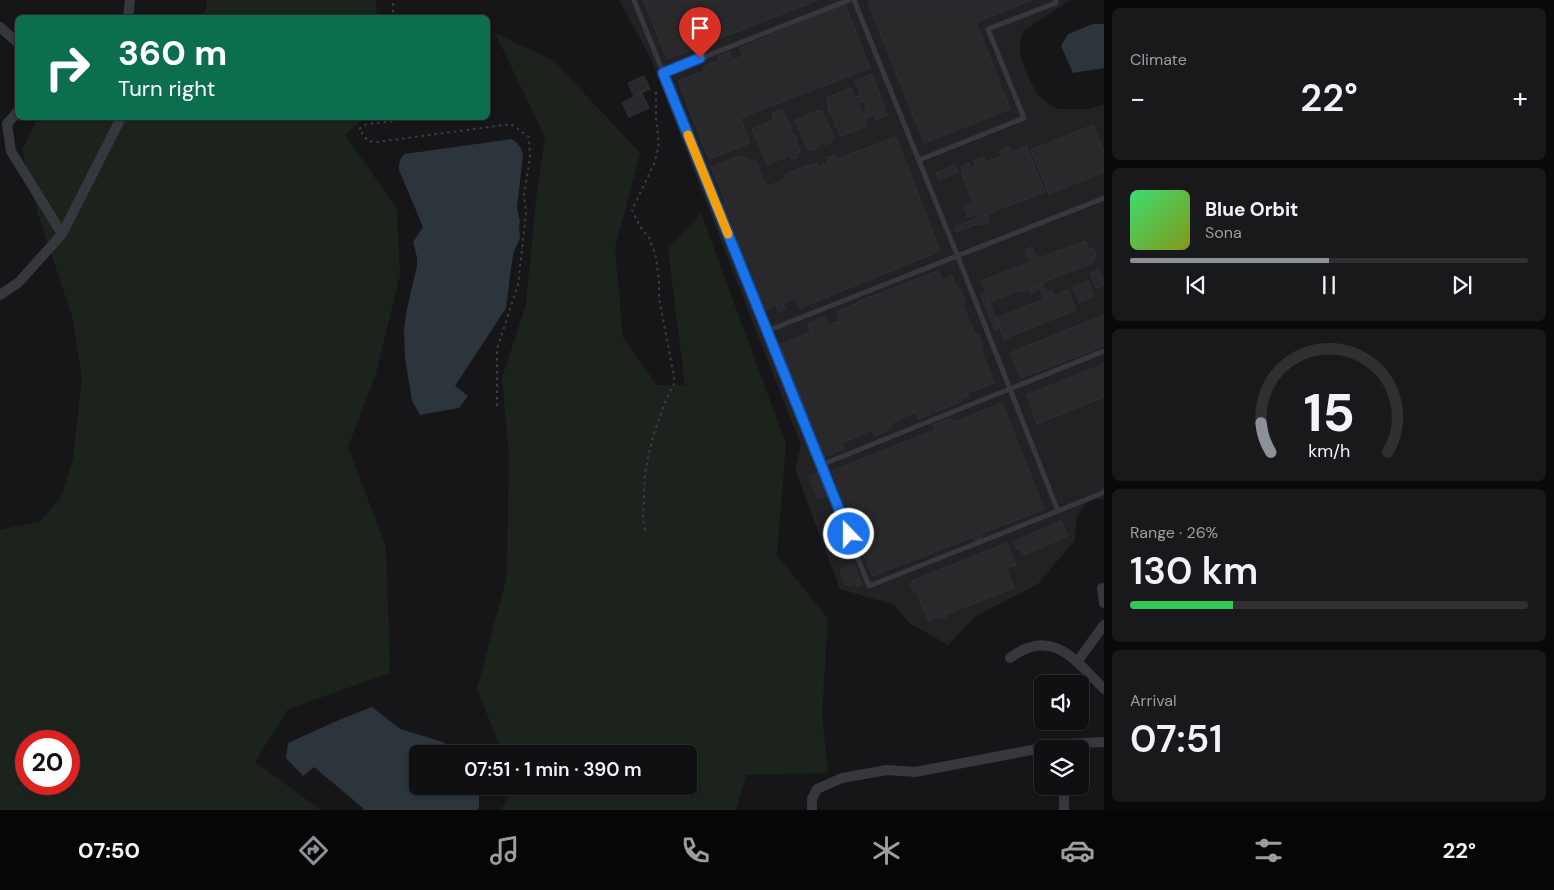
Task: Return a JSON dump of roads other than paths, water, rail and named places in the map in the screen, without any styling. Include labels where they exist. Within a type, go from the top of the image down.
[{"type":"street","points":[[128,15],[130,0]]},
{"type":"street","points":[[0,27],[15,40]]},
{"type":"street","points":[[15,115],[8,124],[11,151],[62,234]]},
{"type":"street","points":[[1,293],[20,282],[62,234],[120,120]]},
{"type":"street","points":[[1102,588],[1104,603]]},
{"type":"street","points":[[1077,662],[1104,625]]},
{"type":"street","points":[[1010,658],[1020,650],[1032,646],[1049,646],[1063,650],[1104,689]]},
{"type":"street","points":[[1089,744],[1104,742]]},
{"type":"street","points":[[812,810],[812,799],[817,789],[842,778],[887,770],[915,772],[1034,751]]},
{"type":"street","points":[[1064,795],[1064,810]]},
{"type":"lane","points":[[634,0],[869,586],[1104,491]]},
{"type":"lane","points":[[663,73],[849,0]]},
{"type":"lane","points":[[854,0],[1058,511]]},
{"type":"lane","points":[[919,160],[1024,118],[988,29],[1056,3],[1055,0]]},
{"type":"lane","points":[[767,330],[958,257],[1104,198]]},
{"type":"lane","points":[[821,465],[1104,351]]}]
